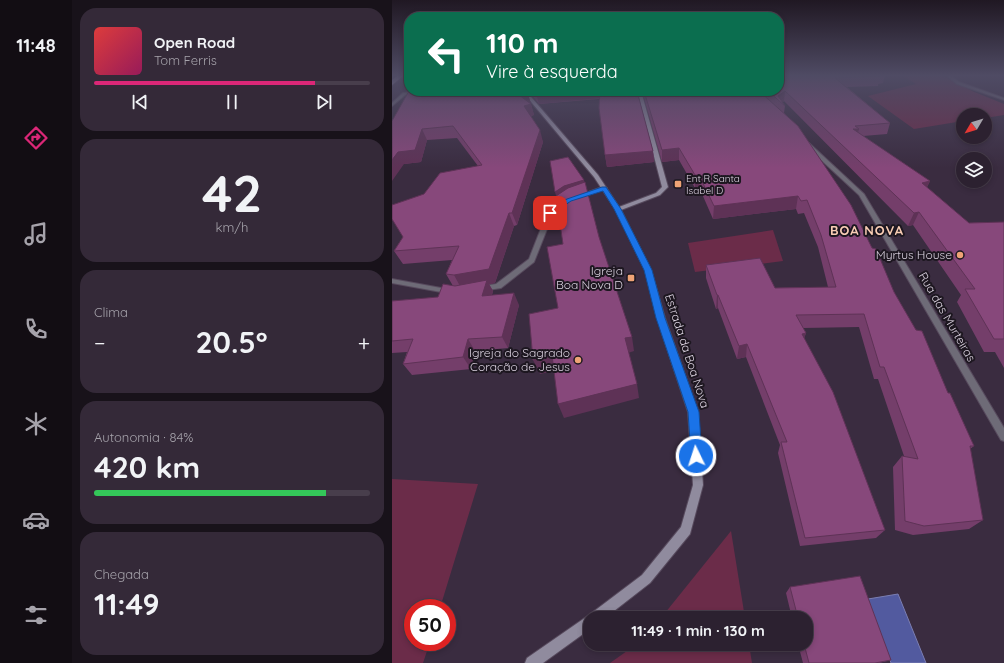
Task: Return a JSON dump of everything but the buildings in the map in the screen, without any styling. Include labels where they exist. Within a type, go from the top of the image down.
[{"type":"main road","name":"Estrada da Boa Nova","points":[[537,107],[604,188],[618,209],[648,270],[661,318],[694,412],[698,485],[686,530],[646,579],[603,611]]},
{"type":"main road","points":[[618,209],[658,194],[664,187],[643,107]]},
{"type":"main road","points":[[532,663],[583,626]]},
{"type":"street","name":"Rua das Murteiras","points":[[803,140],[861,194],[1004,437]]},
{"type":"street","points":[[476,290],[498,286],[532,260],[550,213],[569,200],[604,188]]},
{"type":"street","points":[[392,281],[461,293]]},
{"type":"shaded area","points":[[883,107],[1004,107],[1004,115],[992,117],[992,108],[956,108],[956,122],[914,129]]},
{"type":"shaded area","points":[[773,230],[783,261],[695,272],[688,243]]},
{"type":"shaded area","points":[[392,479],[478,484],[443,599],[404,599],[404,651],[427,651],[423,663],[392,663]]},
{"type":"shaded area","points":[[731,531],[744,611],[667,611]]},
{"type":"shaded area","points":[[627,651],[750,651],[752,663],[610,663]]},
{"type":"water","points":[[898,594],[926,663],[891,663],[868,599]]},
{"type":"place","name":"Ent R Santa Isabel D","points":[[678,184]]},
{"type":"place","name":"Myrtus House","points":[[960,255]]},
{"type":"place","name":"Igreja Boa Nova D","points":[[631,278]]},
{"type":"place","name":"Igreja do Sagrado Coração de Jesus","points":[[578,360]]},
{"type":"district","name":"BOA NOVA","points":[[867,230]]},
{"type":"route","points":[[550,213],[569,200],[604,188],[618,209],[648,270],[661,318],[694,412],[696,456]]}]
